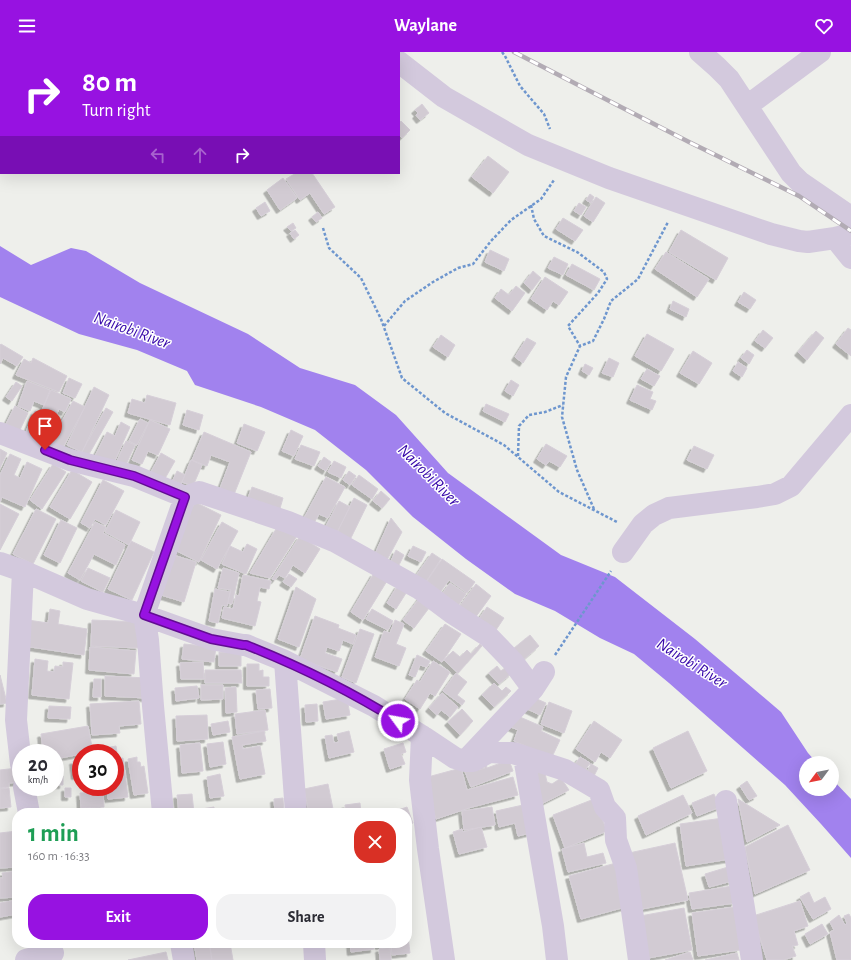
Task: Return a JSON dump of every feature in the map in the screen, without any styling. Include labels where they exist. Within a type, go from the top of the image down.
[{"type":"street","points":[[700,52],[729,79],[791,173],[800,182],[851,217]]},
{"type":"street","points":[[747,106],[820,52]]},
{"type":"street","points":[[400,63],[444,97],[528,144],[609,178],[771,234],[808,242],[843,236],[851,258]]},
{"type":"street","points":[[624,552],[643,524],[654,515],[669,508],[775,494],[791,486],[851,415]]},
{"type":"street","points":[[0,433],[70,460],[134,476],[185,497],[199,492],[288,522],[334,541],[420,590],[488,636],[513,662],[538,680],[465,761]]},
{"type":"street","points":[[163,808],[148,640],[144,615],[185,497]]},
{"type":"street","points":[[0,563],[23,571],[87,599],[144,615],[211,639],[246,645],[284,661],[374,706],[455,758],[473,762],[489,752],[506,754],[513,753],[564,770],[599,790],[605,807],[615,818],[616,840],[626,868],[639,960]]},
{"type":"street","points":[[19,744],[16,720],[23,571]]},
{"type":"street","points":[[284,661],[296,808]]},
{"type":"street","points":[[422,736],[420,780],[444,960]]},
{"type":"street","points":[[524,757],[553,926],[557,960]]},
{"type":"street","points":[[26,796],[28,808]]},
{"type":"street","points":[[726,801],[752,960]]},
{"type":"street","points":[[182,948],[184,960]]},
{"type":"street","points":[[314,948],[315,960]]},
{"type":"street","points":[[26,960],[53,952]]},
{"type":"path","points":[[383,327],[405,301],[433,282],[458,268],[473,264],[511,220],[541,199],[560,173],[561,158],[544,114],[520,86],[502,52]]},
{"type":"path","points":[[594,510],[577,470],[562,416],[566,377],[580,346],[593,341],[611,301],[638,279],[679,202]]},
{"type":"path","points":[[531,205],[534,219],[544,236],[576,252],[604,272],[606,279],[598,294],[568,326],[580,346]]},
{"type":"path","points":[[323,228],[329,248],[362,278],[383,327],[402,378],[445,413],[504,445],[559,492],[637,532]]},
{"type":"path","points":[[518,456],[520,426],[529,415],[545,412],[563,404]]},
{"type":"path","points":[[538,680],[624,552]]},
{"type":"water","name":"Nairobi River","points":[[0,246],[31,265],[71,248],[86,251],[140,283],[248,334],[300,368],[355,385],[396,415],[448,473],[561,555],[615,577],[695,639],[781,712],[811,756],[799,756],[799,796],[839,796],[839,786],[851,799],[851,858],[785,785],[634,654],[600,638],[555,611],[515,594],[466,559],[413,517],[366,470],[315,430],[261,407],[195,385],[187,371],[137,350],[79,334],[0,297]]},
{"type":"building","points":[[422,104],[429,113],[420,120],[416,115],[418,113],[415,110]]},
{"type":"building","points":[[401,121],[410,130],[402,138],[400,136]]},
{"type":"building","points":[[488,156],[509,172],[493,193],[472,177]]},
{"type":"building","points":[[294,174],[313,174],[335,207],[324,214],[310,193],[300,200],[286,179]]},
{"type":"building","points":[[283,178],[297,198],[280,210],[267,190]]},
{"type":"building","points":[[590,194],[594,197],[591,203],[586,200]]},
{"type":"building","points":[[596,197],[605,203],[593,222],[584,216]]},
{"type":"building","points":[[265,202],[270,211],[261,216],[256,208]]},
{"type":"building","points":[[579,203],[586,207],[581,215],[574,211]]},
{"type":"building","points":[[318,212],[322,218],[316,222],[312,217]]},
{"type":"building","points":[[563,218],[583,230],[575,241],[556,229]]},
{"type":"building","points":[[293,223],[296,228],[291,231],[287,227]]},
{"type":"building","points":[[295,230],[299,235],[294,239],[290,233]]},
{"type":"building","points":[[681,230],[728,258],[716,280],[669,252]]},
{"type":"building","points":[[490,250],[509,259],[504,271],[485,262]]},
{"type":"building","points":[[666,252],[709,279],[697,297],[655,269]]},
{"type":"building","points":[[554,257],[568,264],[563,275],[548,268]]},
{"type":"building","points":[[572,264],[600,279],[594,290],[566,275]]},
{"type":"building","points":[[533,271],[541,278],[532,290],[524,283]]},
{"type":"building","points":[[545,277],[568,292],[559,305],[553,301],[547,310],[531,299]]},
{"type":"building","points":[[516,286],[525,293],[512,311],[495,298],[501,289],[509,295]]},
{"type":"building","points":[[744,292],[756,300],[750,309],[738,302]]},
{"type":"building","points":[[673,301],[689,309],[686,317],[670,309]]},
{"type":"building","points":[[848,328],[851,330],[851,356],[836,344]]},
{"type":"building","points":[[763,330],[773,338],[765,348],[755,341]]},
{"type":"building","points":[[816,331],[824,338],[807,360],[798,352]]},
{"type":"building","points":[[647,334],[674,349],[661,371],[635,356]]},
{"type":"building","points":[[441,335],[455,345],[448,357],[433,347]]},
{"type":"building","points":[[527,338],[536,343],[523,363],[515,357]]},
{"type":"building","points":[[1,344],[23,357],[17,366],[3,358],[0,364]]},
{"type":"building","points":[[747,350],[754,355],[749,364],[741,358]]},
{"type":"building","points":[[693,351],[712,363],[699,384],[680,373]]},
{"type":"building","points":[[33,358],[67,376],[59,392],[16,375],[24,359],[31,363]]},
{"type":"building","points":[[609,358],[619,363],[613,377],[602,373]]},
{"type":"building","points":[[738,362],[747,368],[742,377],[733,371]]},
{"type":"building","points":[[585,364],[593,368],[589,375],[582,371]]},
{"type":"building","points":[[647,369],[660,376],[654,386],[641,379]]},
{"type":"building","points":[[69,378],[82,384],[75,398],[63,393]]},
{"type":"building","points":[[511,380],[519,385],[513,396],[505,391]]},
{"type":"building","points":[[27,381],[50,390],[44,405],[34,401],[30,411],[18,406]]},
{"type":"building","points":[[16,382],[22,386],[12,401],[6,397]]},
{"type":"building","points":[[637,385],[653,392],[650,399],[656,401],[652,410],[630,400]]},
{"type":"building","points":[[94,387],[109,395],[82,452],[67,445]]},
{"type":"building","points":[[51,390],[71,399],[65,412],[59,409],[56,416],[42,410]]},
{"type":"building","points":[[147,395],[176,403],[170,425],[128,413],[132,399],[145,403]]},
{"type":"building","points":[[73,401],[85,407],[61,451],[49,445]]},
{"type":"building","points":[[486,404],[509,414],[505,422],[483,411]]},
{"type":"building","points":[[15,406],[28,413],[19,432],[5,426]]},
{"type":"building","points":[[106,408],[113,412],[88,456],[82,452]]},
{"type":"building","points":[[187,410],[203,415],[199,430],[183,425]]},
{"type":"building","points":[[35,411],[54,419],[44,442],[25,434]]},
{"type":"building","points":[[140,419],[148,423],[137,445],[129,441]]},
{"type":"building","points":[[150,420],[170,429],[158,455],[148,451],[142,464],[132,460]]},
{"type":"building","points":[[121,422],[130,427],[113,465],[95,456],[107,432],[115,436]]},
{"type":"building","points":[[244,424],[265,432],[257,451],[237,443]]},
{"type":"building","points":[[291,430],[303,436],[294,456],[282,451]]},
{"type":"building","points":[[204,432],[251,452],[233,497],[219,491],[230,462],[211,455],[207,466],[192,460]]},
{"type":"building","points":[[126,441],[135,445],[125,467],[116,463]]},
{"type":"building","points":[[546,444],[567,456],[560,467],[549,461],[546,465],[537,459]]},
{"type":"building","points":[[301,445],[320,452],[314,466],[295,459]]},
{"type":"building","points":[[694,446],[714,455],[707,469],[687,460]]},
{"type":"building","points":[[0,449],[7,453],[0,468]]},
{"type":"building","points":[[161,453],[175,461],[163,482],[150,474]]},
{"type":"building","points":[[10,454],[21,459],[14,475],[20,478],[27,462],[42,469],[25,507],[2,497],[0,502],[0,475]]},
{"type":"building","points":[[324,457],[331,462],[326,471],[318,466]]},
{"type":"building","points":[[191,460],[202,465],[193,486],[182,482]]},
{"type":"building","points":[[334,461],[346,467],[341,478],[328,472]]},
{"type":"building","points":[[53,464],[66,472],[42,509],[30,500]]},
{"type":"building","points":[[72,470],[92,482],[70,519],[50,507]]},
{"type":"building","points":[[177,471],[185,475],[181,484],[173,480]]},
{"type":"building","points":[[349,471],[356,476],[350,485],[343,480]]},
{"type":"building","points":[[359,475],[378,489],[372,499],[352,485]]},
{"type":"building","points":[[326,477],[345,487],[328,518],[319,514],[313,525],[303,520]]},
{"type":"building","points":[[103,480],[124,491],[106,525],[95,519],[90,528],[81,523]]},
{"type":"building","points":[[252,487],[283,498],[279,512],[247,501]]},
{"type":"building","points":[[381,491],[390,499],[382,508],[373,501]]},
{"type":"building","points":[[354,498],[367,505],[348,544],[335,537]]},
{"type":"building","points":[[339,501],[350,507],[335,536],[324,530]]},
{"type":"building","points":[[195,502],[221,515],[199,562],[173,549]]},
{"type":"building","points":[[0,504],[19,514],[0,550]]},
{"type":"building","points":[[36,509],[56,519],[33,564],[13,554]]},
{"type":"building","points":[[116,510],[140,522],[129,545],[105,532]]},
{"type":"building","points":[[391,518],[402,532],[387,560],[375,554]]},
{"type":"building","points":[[61,520],[77,528],[60,563],[44,555]]},
{"type":"building","points":[[95,522],[106,527],[103,533],[125,545],[116,565],[94,554],[80,580],[68,573]]},
{"type":"building","points":[[222,522],[238,531],[217,569],[201,560]]},
{"type":"building","points":[[276,529],[297,536],[270,578],[250,573]]},
{"type":"building","points":[[300,536],[320,549],[305,573],[293,565],[285,578],[279,575],[275,580],[272,579]]},
{"type":"building","points":[[131,541],[154,552],[132,600],[108,589]]},
{"type":"building","points":[[247,544],[257,549],[246,574],[222,564],[230,546],[243,552]]},
{"type":"building","points":[[413,546],[426,552],[421,562],[408,556]]},
{"type":"building","points":[[396,550],[404,555],[398,567],[390,563]]},
{"type":"building","points":[[432,553],[441,559],[425,583],[415,577]]},
{"type":"building","points":[[173,555],[196,562],[184,602],[161,595]]},
{"type":"building","points":[[442,559],[475,582],[467,593],[449,580],[439,594],[425,584]]},
{"type":"building","points":[[88,568],[110,578],[103,592],[81,581]]},
{"type":"building","points":[[223,568],[239,573],[232,604],[228,603],[231,590],[218,588]]},
{"type":"building","points":[[374,573],[387,581],[363,620],[351,612]]},
{"type":"building","points":[[289,574],[297,579],[291,587],[283,582]]},
{"type":"building","points":[[243,575],[271,581],[269,589],[260,587],[257,601],[261,602],[255,626],[222,618],[224,607],[233,609],[236,595],[239,596]]},
{"type":"building","points":[[450,583],[466,594],[458,606],[442,594]]},
{"type":"building","points":[[476,584],[491,596],[475,618],[460,606]]},
{"type":"building","points":[[398,585],[408,590],[396,609],[387,603]]},
{"type":"building","points":[[296,587],[316,599],[299,647],[278,639]]},
{"type":"building","points":[[215,589],[230,592],[227,606],[222,605],[218,623],[209,621]]},
{"type":"building","points":[[421,596],[432,604],[414,628],[403,620]]},
{"type":"building","points":[[487,607],[504,618],[496,630],[479,619]]},
{"type":"building","points":[[50,609],[60,611],[58,624],[87,629],[84,655],[24,646],[28,620],[48,623]]},
{"type":"building","points":[[372,609],[393,621],[388,630],[366,619]]},
{"type":"building","points":[[315,616],[339,625],[338,628],[356,635],[353,644],[343,640],[339,651],[327,647],[325,653],[342,659],[337,672],[300,659]]},
{"type":"building","points":[[92,620],[140,622],[139,648],[91,646]]},
{"type":"building","points":[[395,620],[404,624],[396,644],[406,648],[399,666],[375,657],[384,631],[390,633]]},
{"type":"building","points":[[445,624],[461,634],[442,662],[426,651]]},
{"type":"building","points":[[360,629],[374,634],[356,683],[342,677]]},
{"type":"building","points":[[530,635],[539,646],[522,661],[513,649]]},
{"type":"building","points":[[184,644],[216,647],[214,662],[182,659]]},
{"type":"building","points":[[480,644],[482,646],[458,673],[444,660],[453,651],[460,657],[467,650],[471,654]]},
{"type":"building","points":[[90,647],[136,651],[134,674],[89,670]]},
{"type":"building","points":[[219,652],[241,653],[241,666],[219,666]]},
{"type":"building","points":[[417,655],[430,661],[427,667],[420,665],[415,677],[409,675]]},
{"type":"building","points":[[35,659],[48,661],[47,671],[54,672],[55,666],[63,667],[63,662],[73,663],[69,699],[32,695]]},
{"type":"building","points":[[433,661],[450,672],[435,696],[430,693],[420,709],[405,699],[417,680],[420,682]]},
{"type":"building","points":[[203,662],[204,679],[181,679],[180,663]]},
{"type":"building","points":[[247,664],[259,664],[259,671],[263,670],[263,677],[269,677],[269,686],[247,686]]},
{"type":"building","points":[[497,666],[501,671],[506,667],[512,673],[499,684],[489,673]]},
{"type":"building","points":[[205,670],[241,670],[242,683],[205,683]]},
{"type":"building","points":[[456,673],[467,682],[457,695],[465,701],[462,705],[443,691]]},
{"type":"building","points":[[0,675],[7,703],[0,704]]},
{"type":"building","points":[[105,676],[148,678],[147,698],[105,696]]},
{"type":"building","points":[[94,679],[101,679],[101,697],[93,697]]},
{"type":"building","points":[[494,683],[502,691],[506,687],[511,691],[494,707],[482,695]]},
{"type":"building","points":[[201,685],[223,685],[223,699],[201,700]]},
{"type":"building","points":[[197,686],[199,698],[176,701],[175,688]]},
{"type":"building","points":[[236,687],[237,712],[226,713],[225,688]]},
{"type":"building","points":[[270,689],[272,708],[258,709],[256,690]]},
{"type":"building","points":[[442,693],[458,707],[450,717],[441,710],[437,715],[429,708]]},
{"type":"building","points":[[528,695],[546,703],[540,715],[523,707]]},
{"type":"building","points":[[347,698],[350,715],[326,719],[323,702]]},
{"type":"building","points":[[139,701],[141,724],[119,726],[120,733],[92,735],[90,704]]},
{"type":"building","points":[[549,702],[572,711],[564,733],[541,724]]},
{"type":"building","points":[[317,704],[318,721],[306,722],[305,705]]},
{"type":"building","points":[[49,706],[71,707],[70,719],[48,718]]},
{"type":"building","points":[[462,709],[473,721],[460,735],[448,722]]},
{"type":"building","points":[[265,710],[268,730],[237,734],[235,714]]},
{"type":"building","points":[[207,715],[208,739],[177,741],[176,716]]},
{"type":"building","points":[[520,717],[543,727],[541,731],[560,740],[552,757],[514,741],[518,730],[511,727]]},
{"type":"building","points":[[228,721],[230,732],[213,735],[211,724]]},
{"type":"building","points":[[594,721],[622,740],[610,758],[601,752],[595,762],[576,749]]},
{"type":"building","points":[[88,726],[91,744],[72,744],[72,756],[64,757],[64,744],[42,744],[41,734]]},
{"type":"building","points":[[264,731],[266,741],[242,745],[243,749],[260,746],[265,774],[240,779],[232,737]]},
{"type":"building","points":[[349,731],[354,752],[329,758],[325,736],[332,735],[334,743],[339,742],[337,734]]},
{"type":"building","points":[[688,731],[707,771],[671,788],[653,748]]},
{"type":"building","points":[[223,742],[226,764],[210,767],[207,744]]},
{"type":"building","points":[[200,743],[203,771],[182,773],[180,745]]},
{"type":"building","points":[[403,743],[406,752],[401,754],[405,764],[390,769],[384,749]]},
{"type":"building","points":[[137,757],[137,762],[140,762],[141,767],[144,766],[148,793],[134,795],[128,759]]},
{"type":"building","points":[[580,757],[590,763],[584,772],[574,766]]},
{"type":"building","points":[[509,760],[513,771],[471,787],[464,769],[477,764],[479,770],[485,768],[483,764],[486,763],[487,768]]},
{"type":"building","points":[[591,764],[598,768],[593,778],[586,774]]},
{"type":"building","points":[[124,766],[128,797],[108,799],[108,796],[124,796]]},
{"type":"building","points":[[461,768],[467,790],[513,777],[518,795],[472,807],[436,819],[424,778]]},
{"type":"building","points":[[12,769],[12,783],[9,783],[9,787],[0,788],[0,770]]},
{"type":"building","points":[[544,769],[547,782],[552,784],[561,778],[569,790],[541,804],[531,771]]},
{"type":"building","points":[[220,774],[224,796],[210,798],[207,777]]},
{"type":"building","points":[[747,781],[757,796],[749,800],[740,786]]},
{"type":"building","points":[[328,784],[333,808],[308,808],[304,789]]},
{"type":"building","points":[[9,788],[11,807],[0,808],[0,789]]},
{"type":"building","points":[[65,788],[71,788],[71,797],[65,797]]},
{"type":"building","points":[[192,794],[193,808],[178,808],[177,795]]},
{"type":"building","points":[[714,794],[720,807],[697,816],[692,803]]},
{"type":"building","points":[[683,795],[692,813],[646,835],[638,816]]},
{"type":"building","points":[[80,796],[103,796],[104,807],[81,808]]},
{"type":"building","points":[[283,798],[284,808],[275,808],[274,799]]},
{"type":"building","points":[[594,799],[607,831],[565,848],[553,815]]},
{"type":"building","points":[[738,799],[780,825],[747,842]]},
{"type":"building","points":[[360,803],[360,808],[345,808],[345,805]]},
{"type":"building","points":[[523,805],[530,833],[518,836],[515,823],[499,827],[496,811]]},
{"type":"building","points":[[492,807],[495,825],[464,830],[462,811]]},
{"type":"building","points":[[723,818],[730,859],[686,866],[680,824]]},
{"type":"building","points":[[788,825],[810,870],[755,894],[745,847]]},
{"type":"building","points":[[481,827],[487,847],[459,854],[453,832],[462,829],[463,832]]},
{"type":"building","points":[[12,832],[12,867],[0,868],[0,833]]},
{"type":"building","points":[[584,843],[587,857],[603,853],[606,863],[568,872],[562,849]]},
{"type":"building","points":[[675,843],[688,900],[642,909],[629,853]]},
{"type":"building","points":[[616,863],[629,906],[581,919],[569,876]]},
{"type":"building","points":[[728,867],[732,881],[709,887],[705,874]]},
{"type":"building","points":[[12,872],[12,897],[0,898],[0,878],[3,878],[2,873]]},
{"type":"building","points":[[732,886],[735,903],[692,909],[689,893]]},
{"type":"building","points":[[809,892],[814,903],[825,897],[831,909],[813,919],[800,897]]},
{"type":"building","points":[[12,901],[12,915],[0,917],[0,903]]},
{"type":"building","points":[[800,901],[808,926],[794,931],[798,945],[792,946],[796,956],[783,960],[767,960],[753,916]]},
{"type":"building","points":[[734,907],[740,950],[698,956],[692,913]]},
{"type":"building","points":[[684,908],[692,950],[648,958],[640,916]]},
{"type":"building","points":[[849,914],[851,918],[851,960],[837,960],[830,932],[834,930],[830,922],[839,915],[845,925],[847,923],[844,916]]},
{"type":"building","points":[[822,924],[828,934],[810,944],[805,934]]},
{"type":"building","points":[[195,948],[210,948],[212,960],[197,960]]},
{"type":"building","points":[[210,948],[231,948],[233,960],[212,960]]},
{"type":"building","points":[[351,948],[374,949],[351,952]]},
{"type":"building","points":[[390,948],[391,960],[380,960],[379,949]]},
{"type":"building","points":[[391,948],[409,948],[410,953],[392,955]]},
{"type":"building","points":[[166,952],[168,960],[128,960]]},
{"type":"building","points":[[690,952],[693,960],[665,960]]},
{"type":"building","points":[[737,953],[739,960],[705,960]]},
{"type":"railway","points":[[514,52],[689,142],[799,196],[851,231]]},
{"type":"route","points":[[45,450],[70,460],[134,476],[185,497],[144,615],[211,639],[246,645],[284,661],[374,706],[398,721]]}]
